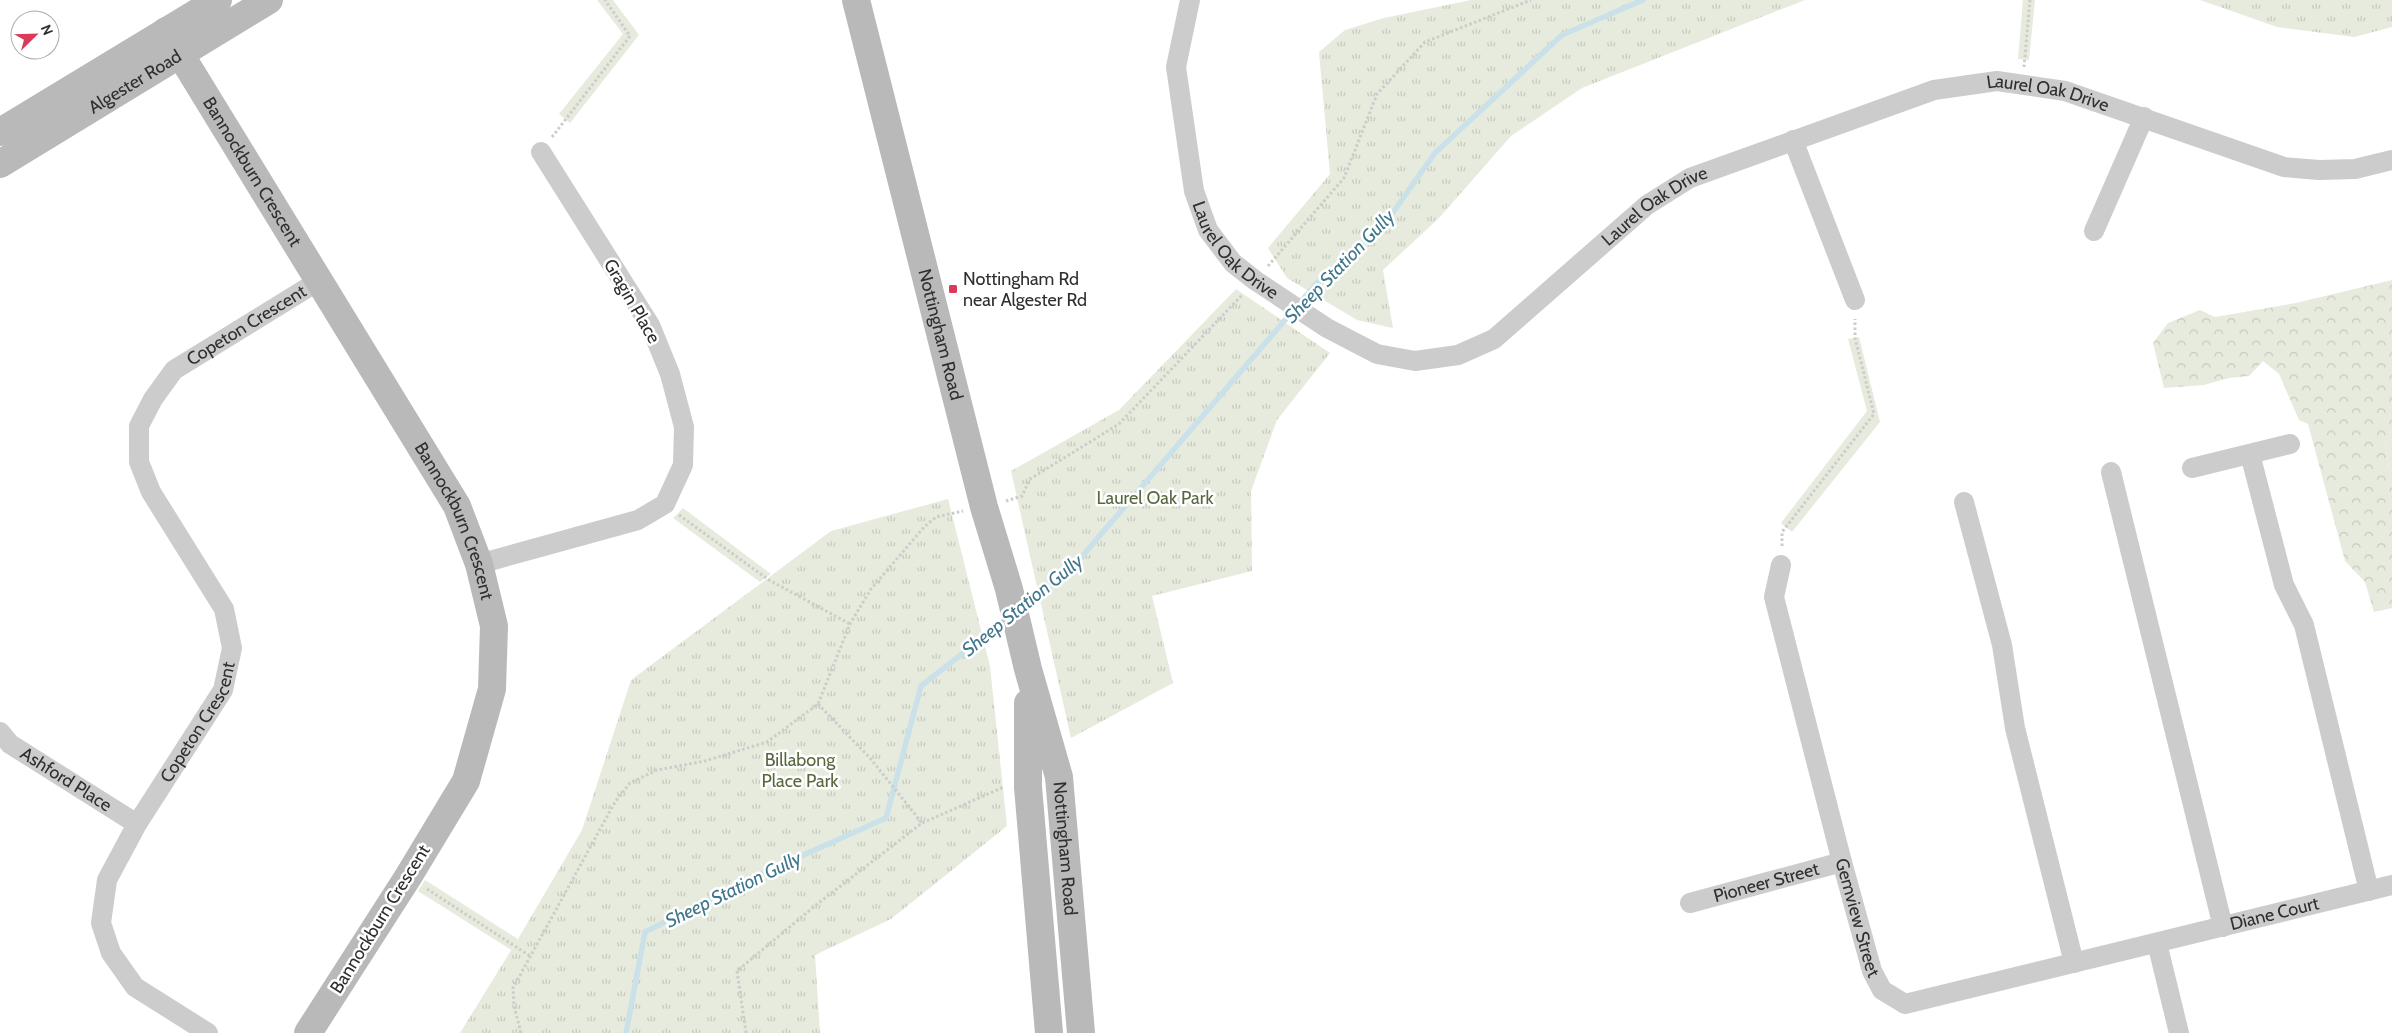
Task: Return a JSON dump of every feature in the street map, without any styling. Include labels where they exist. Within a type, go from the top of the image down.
[{"type":"street","name":"Algester Road","points":[[0,132],[218,0]]},
{"type":"street","name":"Algester Road","points":[[0,164],[269,0]]},
{"type":"street","name":"Nottingham Road","points":[[856,0],[984,507],[1009,589],[1028,669],[1059,777],[1081,1033]]},
{"type":"street","name":"Laurel Oak Drive","points":[[1190,0],[1176,67],[1194,190],[1208,230],[1233,263],[1327,328],[1377,354],[1415,361],[1458,354],[1494,339],[1647,205],[1690,178],[1934,90],[1997,81],[2066,90],[2284,167],[2319,170],[2356,169],[2392,160]]},
{"type":"street","name":"Bannockburn Crescent","points":[[166,31],[457,506],[479,564],[494,626],[492,689],[466,780],[408,877],[308,1033]]},
{"type":"street","points":[[2094,231],[2144,117]]},
{"type":"street","points":[[1793,140],[1855,300]]},
{"type":"street","name":"Gragin Place","points":[[541,152],[650,325],[670,374],[684,427],[683,465],[665,504]]},
{"type":"street","name":"Copeton Crescent","points":[[208,1033],[136,987],[111,953],[101,923],[107,880],[137,824],[223,690],[232,648],[224,609],[151,492],[138,462],[139,426],[153,399],[174,370],[320,280]]},
{"type":"street","points":[[2192,468],[2290,444]]},
{"type":"street","points":[[2250,454],[2284,585],[2304,624],[2369,891]]},
{"type":"street","points":[[2111,472],[2223,927]]},
{"type":"street","points":[[1964,502],[2002,645],[2015,728],[2074,964]]},
{"type":"street","points":[[479,564],[638,520],[665,504]]},
{"type":"street","name":"Gemview Street","points":[[1781,564],[1774,597],[1842,862],[1872,971],[1882,990],[1905,1004],[2156,943]]},
{"type":"street","name":"Nottingham Road","points":[[1028,669],[1028,787],[1050,1033]]},
{"type":"street","name":"Ashford Place","points":[[0,732],[10,744],[137,824]]},
{"type":"street","name":"Pioneer Street","points":[[1690,903],[1842,862]]},
{"type":"street","name":"Diane Court","points":[[2156,943],[2392,885]]},
{"type":"street","points":[[2156,943],[2179,1033]]},
{"type":"path","points":[[541,152],[630,36],[605,0]]},
{"type":"path","points":[[2023,83],[2030,0]]},
{"type":"path","points":[[1781,564],[1782,532],[1874,414],[1855,338],[1855,300]]},
{"type":"path","points":[[665,504],[768,580],[850,624]]},
{"type":"path","points":[[818,704],[870,758],[922,823]]},
{"type":"path","points":[[746,1033],[737,971],[816,905],[922,823],[1012,784]]},
{"type":"path","points":[[408,877],[530,956]]},
{"type":"green space","points":[[597,0],[613,0],[639,35],[570,123],[559,114],[623,34]]},
{"type":"green space","points":[[1471,0],[1805,0],[1582,88],[1511,136],[1439,218],[1383,270],[1393,328],[1357,320],[1287,278],[1268,248],[1330,174],[1319,52],[1345,30],[1384,18]]},
{"type":"green space","points":[[2023,0],[2035,0],[2029,60],[2018,59]]},
{"type":"green space","points":[[2200,0],[2392,0],[2392,27],[2354,37],[2277,27]]},
{"type":"green space","points":[[2392,280],[2392,430],[2385,441],[2389,470],[2392,472],[2392,608],[2374,612],[2365,582],[2345,561],[2308,424],[2299,420],[2279,374],[2263,361],[2249,376],[2229,378],[2204,385],[2164,388],[2153,343],[2168,323],[2200,310],[2215,317],[2296,303]]},
{"type":"green space","name":"Laurel Oak Park","points":[[1236,289],[1330,353],[1277,420],[1251,491],[1252,571],[1152,596],[1173,683],[1071,738],[1011,471],[1119,410]]},
{"type":"green space","points":[[1859,337],[1880,422],[1792,532],[1781,523],[1867,411],[1848,339]]},
{"type":"green space","points":[[2392,430],[2392,472],[2389,470],[2385,441]]},
{"type":"green space","name":"Billabong Place Park","points":[[948,499],[990,666],[1007,826],[891,919],[815,955],[820,1033],[460,1033],[582,830],[631,680],[831,531]]},
{"type":"green space","points":[[683,508],[771,574],[760,582],[673,518]]},
{"type":"green space","points":[[425,880],[518,939],[511,950],[418,891]]},
{"type":"waterway","name":"Sheep Station Gully","points":[[1022,607],[1072,568],[1316,284],[1384,225],[1435,153],[1562,35],[1643,0]]},
{"type":"waterway","name":"Sheep Station Gully","points":[[626,1033],[645,932],[750,879],[886,818],[921,686],[1009,617]]},
{"type":"place","name":"Nottingham Rd near Algester Rd","points":[[953,289]]}]
